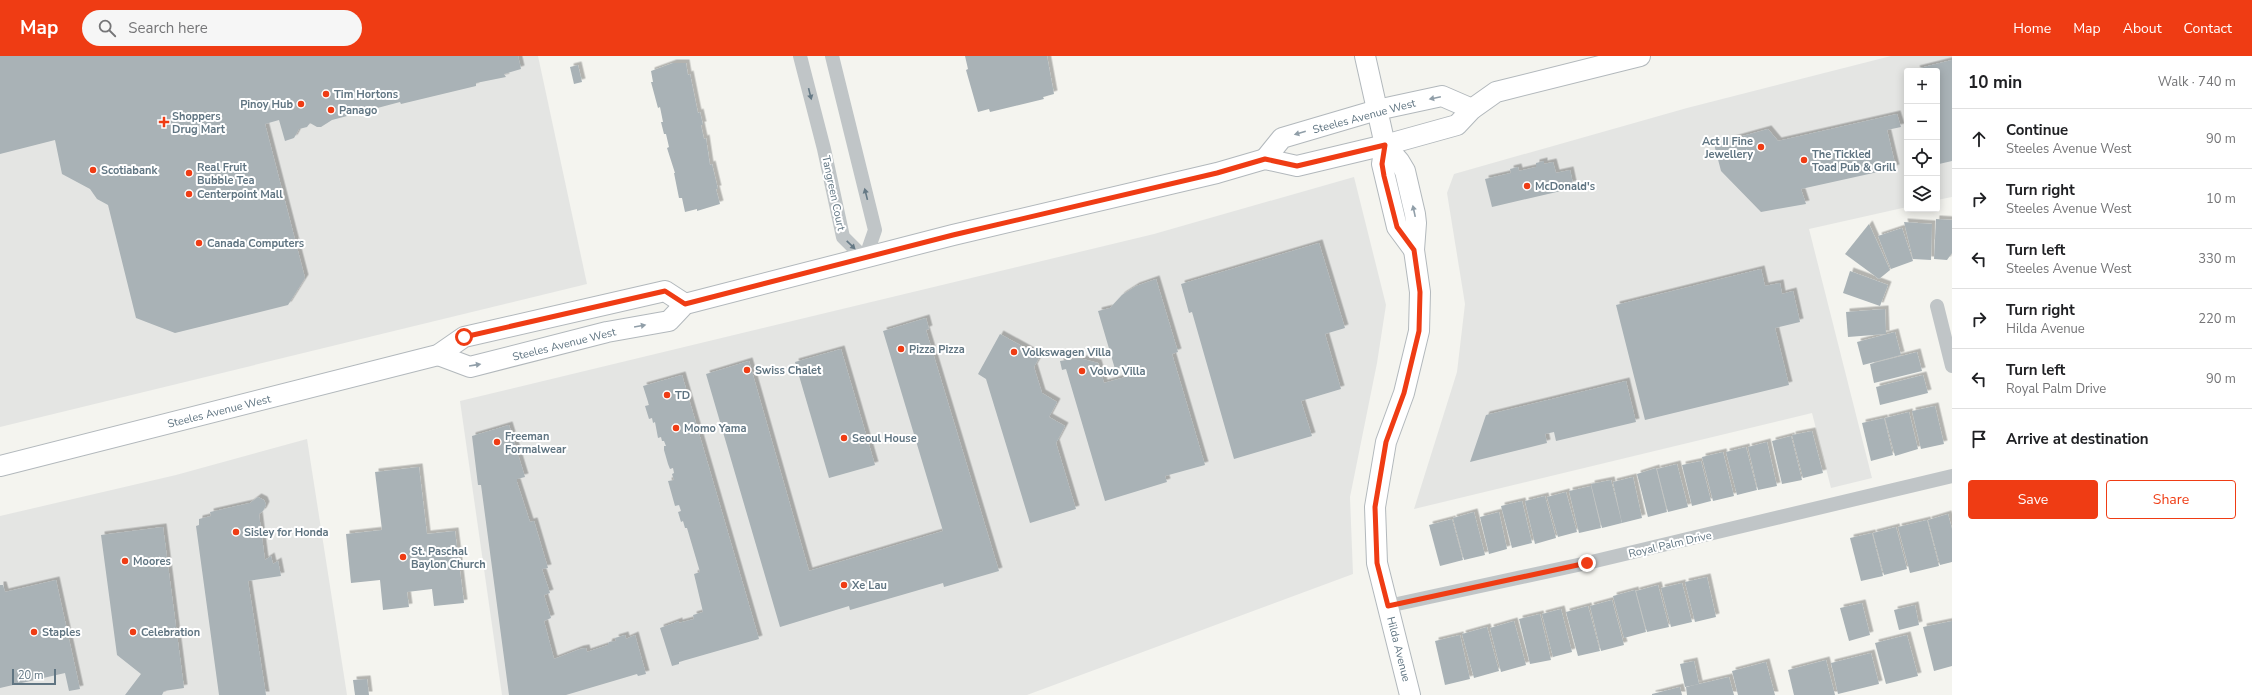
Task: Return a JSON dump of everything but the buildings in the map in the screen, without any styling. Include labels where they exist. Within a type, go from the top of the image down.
[{"type":"main road","name":"Hilda Avenue","points":[[1365,56],[1385,145],[1399,161],[1405,171],[1416,223],[1414,250],[1420,292],[1419,331],[1404,393],[1386,442],[1375,507],[1377,563],[1410,695]]},
{"type":"main road","points":[[685,304],[865,259],[953,235],[1217,173],[1265,159],[1297,166],[1385,145],[1457,125],[1472,109],[1496,92],[1640,56]]},
{"type":"main road","name":"Steeles Avenue West","points":[[1265,159],[1282,138],[1377,110],[1442,96],[1472,109]]},
{"type":"main road","name":"Steeles Avenue West","points":[[0,466],[438,355],[464,337],[665,291],[685,304],[669,321],[588,337],[470,367],[438,355]]},
{"type":"main road","points":[[580,310],[588,337]]},
{"type":"street","name":"Tangreen Court","points":[[800,56],[824,149],[843,237],[865,259]]},
{"type":"street","points":[[832,56],[875,230],[865,259]]},
{"type":"street","points":[[1937,306],[1952,366]]},
{"type":"street","name":"Royal Palm Drive","points":[[1388,606],[1587,563],[1952,476]]},
{"type":"shaded area","points":[[0,56],[538,56],[587,284],[0,427]]},
{"type":"shaded area","points":[[1891,56],[1952,56],[1952,197],[1940,199],[1940,68],[1904,68],[1904,208],[1809,229],[1872,478],[1831,488],[1812,413],[1414,509],[1457,372],[1465,304],[1447,193],[1454,174],[1687,108]]},
{"type":"shaded area","points":[[1354,177],[1386,305],[1377,363],[1350,497],[1353,574],[1027,695],[502,695],[460,401],[1154,234]]},
{"type":"shaded area","points":[[307,439],[347,695],[0,695],[0,516],[176,475]]},
{"type":"place","name":"Tim Hortons","points":[[326,94]]},
{"type":"place","name":"Pinoy Hub","points":[[301,104]]},
{"type":"place","name":"Panago","points":[[331,110]]},
{"type":"place","name":"Shoppers Drug Mart","points":[[164,122]]},
{"type":"place","name":"Act II Fine Jewellery","points":[[1761,147]]},
{"type":"place","name":"The Tickled Toad Pub & Grill","points":[[1804,160]]},
{"type":"place","name":"Scotiabank","points":[[93,170]]},
{"type":"place","name":"Real Fruit Bubble Tea","points":[[189,173]]},
{"type":"place","name":"McDonald's","points":[[1527,186]]},
{"type":"place","name":"Centerpoint Mall","points":[[189,194]]},
{"type":"place","name":"Canada Computers","points":[[199,243]]},
{"type":"place","name":"Pizza Pizza","points":[[901,349]]},
{"type":"place","name":"Volkswagen Villa","points":[[1014,352]]},
{"type":"place","name":"Swiss Chalet","points":[[747,370]]},
{"type":"place","name":"Volvo Villa","points":[[1082,371]]},
{"type":"place","name":"TD","points":[[667,395]]},
{"type":"place","name":"Momo Yama","points":[[676,428]]},
{"type":"place","name":"Seoul House","points":[[844,438]]},
{"type":"place","name":"Freeman Formalwear","points":[[497,442]]},
{"type":"place","name":"Sisley for Honda","points":[[236,532]]},
{"type":"place","name":"St. Paschal Baylon Church","points":[[403,557]]},
{"type":"place","name":"Moores","points":[[125,561]]},
{"type":"place","name":"Xe Lau","points":[[844,585]]},
{"type":"place","name":"Staples","points":[[34,632]]},
{"type":"place","name":"Celebration","points":[[133,632]]},
{"type":"route","points":[[464,337],[665,291],[685,304],[865,259],[953,235],[1217,173],[1240,165],[1265,159],[1297,166],[1385,145],[1382,164],[1384,176],[1397,227],[1414,250],[1420,292],[1419,331],[1404,393],[1386,442],[1375,507],[1377,563],[1388,606],[1587,563]]}]
